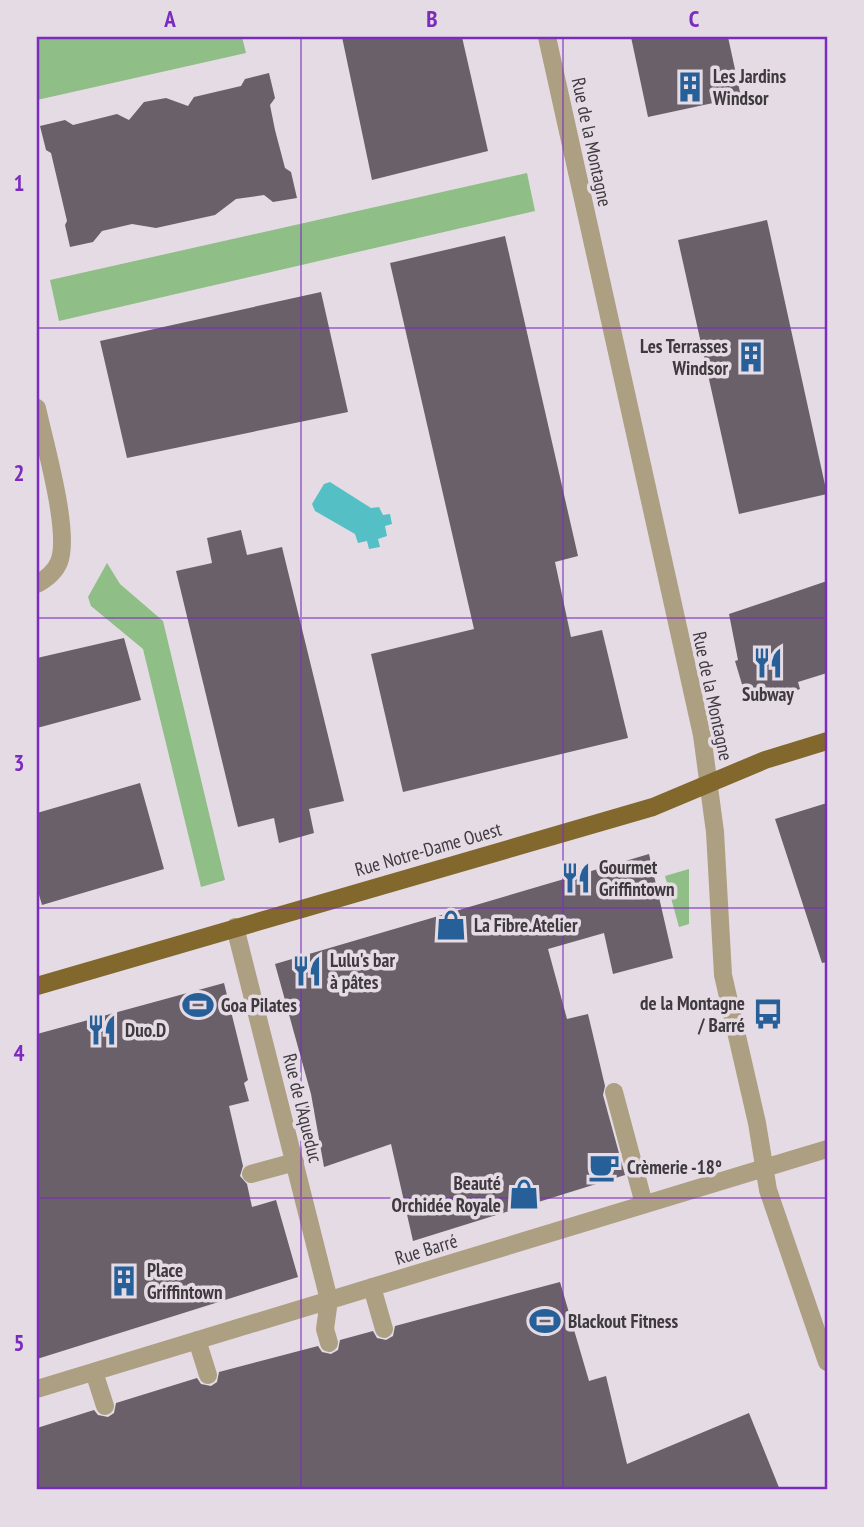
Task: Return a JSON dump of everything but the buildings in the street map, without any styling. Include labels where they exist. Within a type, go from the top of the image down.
[{"type":"main road","name":"Rue Notre-Dame Ouest","points":[[37,986],[653,807],[758,763],[827,741]]},
{"type":"street","name":"Rue de la Montagne","points":[[547,37],[702,735],[715,832],[723,975],[768,1190],[827,1362]]},
{"type":"street","points":[[37,408],[60,519],[60,560],[52,573],[37,584]]},
{"type":"street","name":"Rue de l'Aqueduc","points":[[235,927],[329,1300],[326,1329],[329,1343]]},
{"type":"street","points":[[614,1092],[644,1204]]},
{"type":"street","name":"Rue Barré","points":[[37,1389],[827,1149]]},
{"type":"street","points":[[251,1174],[295,1162]]},
{"type":"street","points":[[372,1287],[383,1329]]},
{"type":"street","points":[[197,1340],[208,1375]]},
{"type":"street","points":[[94,1372],[105,1406]]},
{"type":"green space","points":[[37,37],[242,37],[246,53],[37,100]]},
{"type":"green space","points":[[527,173],[535,211],[59,321],[50,280]]},
{"type":"green space","points":[[107,563],[120,584],[163,621],[225,880],[201,887],[143,649],[91,606],[88,597]]},
{"type":"green space","points":[[689,869],[689,924],[679,927],[665,876]]},
{"type":"water","points":[[330,482],[371,508],[379,507],[383,515],[390,514],[392,524],[385,526],[387,536],[378,539],[380,547],[369,549],[367,541],[358,543],[355,534],[315,511],[312,504],[324,484]]},
{"type":"place","name":"Les Jardins Windsor","points":[[690,87]]},
{"type":"place","name":"Les Terrasses Windsor","points":[[751,357]]},
{"type":"place","name":"Subway","points":[[768,663]]},
{"type":"place","name":"Gourmet Griffintown","points":[[576,878]]},
{"type":"place","name":"La Fibre.Atelier","points":[[451,925]]},
{"type":"place","name":"Lulu's bar à pâtes","points":[[307,971]]},
{"type":"place","name":"Goa Pilates","points":[[198,1005]]},
{"type":"place","name":"de la Montagne / Barré","points":[[768,1014]]},
{"type":"place","name":"Duo.D","points":[[102,1030]]},
{"type":"place","name":"Crèmerie -18°","points":[[604,1167]]},
{"type":"place","name":"Beauté Orchidée Royale","points":[[524,1194]]},
{"type":"place","name":"Place Griffintown","points":[[124,1281]]},
{"type":"place","name":"Blackout Fitness","points":[[545,1321]]}]
